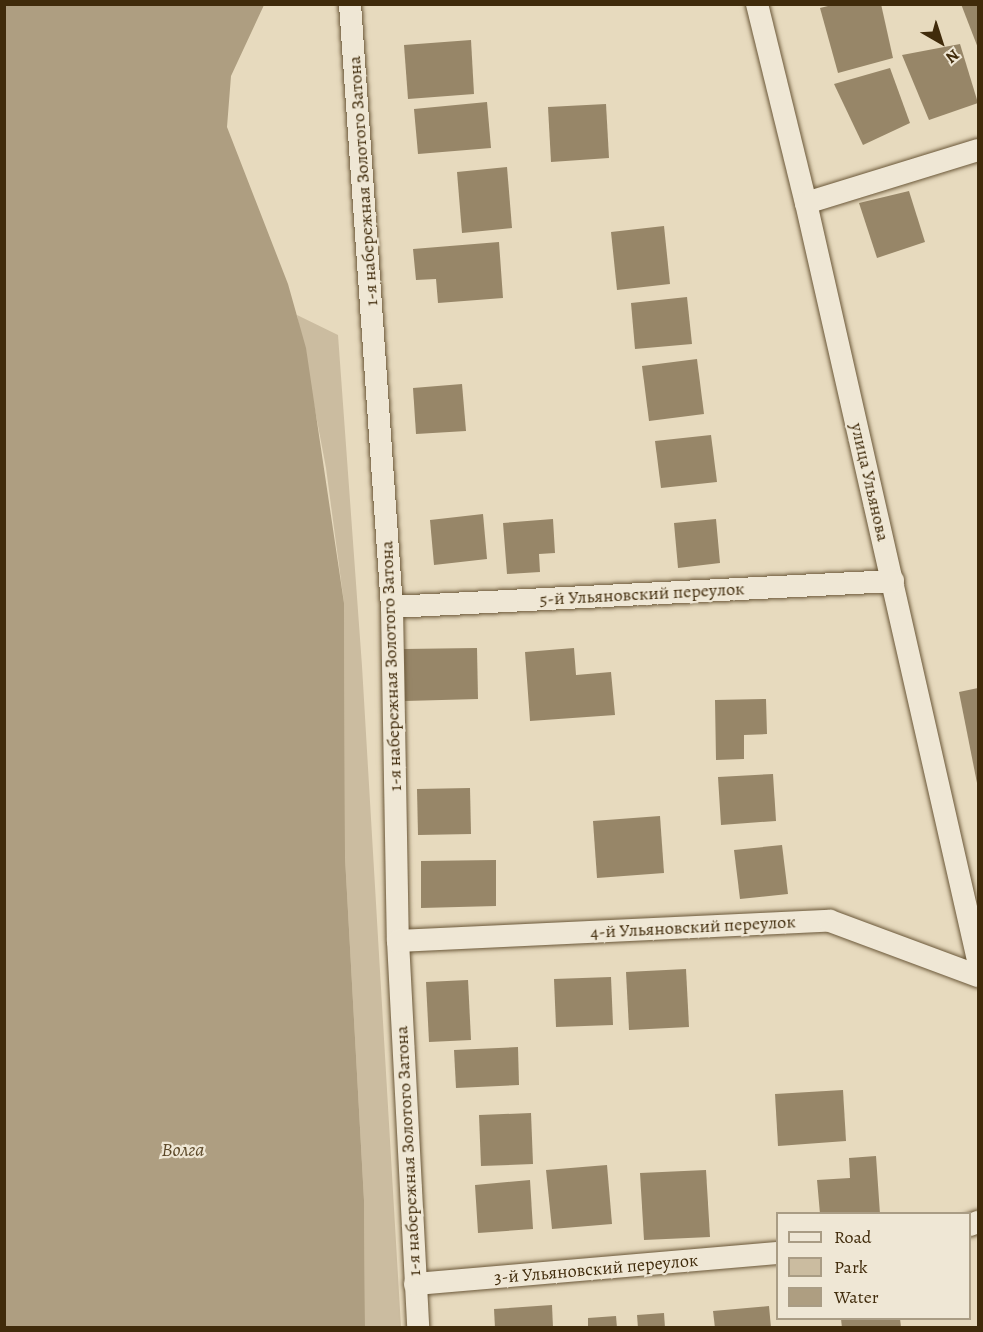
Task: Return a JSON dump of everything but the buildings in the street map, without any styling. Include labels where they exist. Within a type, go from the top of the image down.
[{"type":"street","name":"1-я набережная Золотого Затона","points":[[350,4],[392,607],[398,941],[418,1328]]},
{"type":"street","name":"улица Ульянова","points":[[757,4],[806,203],[892,581],[972,903],[978,960]]},
{"type":"street","points":[[806,203],[978,150]]},
{"type":"street","name":"5-й Ульяновский переулок","points":[[392,607],[892,581]]},
{"type":"street","name":"4-й Ульяновский переулок","points":[[398,941],[830,921],[978,976]]},
{"type":"street","name":"3-й Ульяновский переулок","points":[[415,1284],[776,1253]]},
{"type":"green space","points":[[297,315],[338,335],[362,666],[401,1327],[365,1327],[364,1200],[345,857],[344,603],[326,468]]},
{"type":"water","name":"Волга","points":[[5,4],[264,5],[231,76],[227,127],[288,284],[306,348],[344,603],[345,857],[364,1200],[365,1327],[5,1327]]}]
